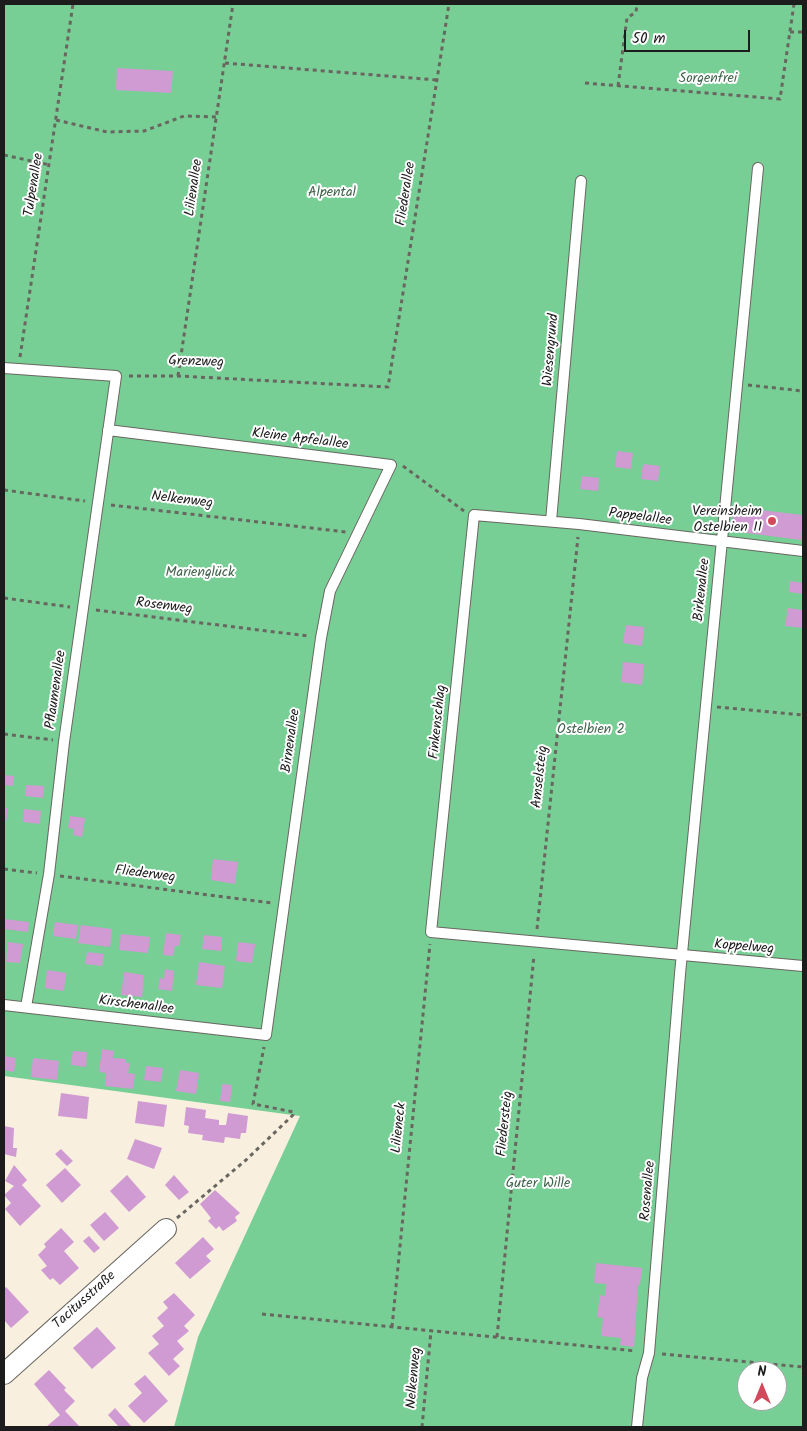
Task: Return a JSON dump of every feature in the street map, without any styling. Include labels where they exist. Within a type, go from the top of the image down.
[{"type":"street","name":"Tacitusstraße","points":[[4,1374],[166,1229]]},
{"type":"lane","name":"Birkenallee","points":[[682,956],[758,168]]},
{"type":"lane","name":"Wiesengrund","points":[[551,521],[581,181]]},
{"type":"lane","points":[[4,368],[116,376]]},
{"type":"lane","name":"Pflaumenallee","points":[[26,1008],[49,874],[64,742],[116,376]]},
{"type":"lane","name":"Kleine Apfelallee","points":[[108,430],[391,465]]},
{"type":"lane","name":"Birnenallee","points":[[266,1035],[321,638],[330,591],[391,465]]},
{"type":"lane","name":"Pappelallee","points":[[474,515],[579,524],[803,551]]},
{"type":"lane","name":"Finkenschlag","points":[[431,932],[474,515]]},
{"type":"lane","name":"Koppelweg","points":[[431,932],[803,966]]},
{"type":"lane","name":"Rosenallee","points":[[637,1427],[642,1378],[649,1353],[682,956]]},
{"type":"lane","name":"Kirschenallee","points":[[4,1005],[266,1035]]},
{"type":"path","name":"Tulpenallee","points":[[18,369],[50,165],[72,4]]},
{"type":"path","name":"Lilienallee","points":[[178,376],[234,4]]},
{"type":"path","name":"Fliederallee","points":[[388,387],[449,4]]},
{"type":"path","points":[[618,86],[627,18],[636,12],[637,4]]},
{"type":"path","points":[[585,83],[780,98],[794,4]]},
{"type":"path","points":[[790,32],[803,32]]},
{"type":"path","points":[[225,63],[436,80]]},
{"type":"path","points":[[56,120],[107,132],[144,131],[184,116],[216,117]]},
{"type":"path","points":[[4,155],[50,165]]},
{"type":"path","name":"Grenzweg","points":[[116,376],[178,376],[388,387]]},
{"type":"path","points":[[738,384],[803,391]]},
{"type":"path","points":[[391,465],[404,466],[458,508],[474,515]]},
{"type":"path","name":"Nelkenweg","points":[[4,490],[98,503],[357,533]]},
{"type":"path","name":"Amselsteig","points":[[535,942],[579,524]]},
{"type":"path","name":"Rosenweg","points":[[4,598],[321,638]]},
{"type":"path","points":[[706,706],[803,715]]},
{"type":"path","points":[[4,734],[64,742]]},
{"type":"path","name":"Fliederweg","points":[[4,868],[283,904]]},
{"type":"path","name":"Lilieneck","points":[[392,1327],[431,932]]},
{"type":"path","name":"Fliedersteig","points":[[497,1337],[535,942]]},
{"type":"path","points":[[166,1229],[293,1115],[294,1112],[253,1104],[266,1035]]},
{"type":"path","points":[[262,1314],[803,1367]]},
{"type":"path","name":"Nelkenweg","points":[[422,1427],[431,1331]]},
{"type":"green space","points":[[4,4],[803,4],[803,1427],[174,1427],[198,1337],[300,1116],[4,1076]]},
{"type":"building","points":[[117,68],[173,71],[171,93],[116,90]]},
{"type":"building","points":[[617,451],[633,453],[631,469],[615,467]]},
{"type":"building","points":[[643,464],[660,466],[658,481],[641,479]]},
{"type":"building","points":[[582,476],[599,478],[598,491],[580,489]]},
{"type":"building","points":[[734,507],[803,515],[801,540],[731,531]]},
{"type":"building","points":[[790,581],[803,583],[803,594],[789,592]]},
{"type":"building","points":[[788,608],[803,610],[803,628],[785,626]]},
{"type":"building","points":[[626,625],[644,627],[642,646],[623,643]]},
{"type":"building","points":[[623,662],[644,664],[642,685],[621,682]]},
{"type":"building","points":[[4,775],[14,776],[13,786],[4,785]]},
{"type":"building","points":[[26,785],[44,786],[43,798],[25,796]]},
{"type":"building","points":[[4,808],[8,808],[6,822],[4,821]]},
{"type":"building","points":[[24,809],[41,811],[40,824],[23,822]]},
{"type":"building","points":[[70,816],[85,818],[82,837],[73,835],[74,829],[68,828]]},
{"type":"building","points":[[213,859],[238,862],[235,884],[211,880]]},
{"type":"building","points":[[4,919],[29,922],[28,932],[4,929]]},
{"type":"building","points":[[55,922],[78,925],[76,939],[53,936]]},
{"type":"building","points":[[81,925],[112,929],[110,947],[78,943]]},
{"type":"building","points":[[166,933],[181,935],[179,946],[175,946],[173,956],[163,955]]},
{"type":"building","points":[[121,934],[150,937],[148,953],[119,950]]},
{"type":"building","points":[[204,935],[222,937],[221,951],[202,949]]},
{"type":"building","points":[[8,942],[23,944],[20,963],[6,962]]},
{"type":"building","points":[[238,942],[255,944],[252,963],[236,961]]},
{"type":"building","points":[[87,952],[104,954],[102,966],[85,964]]},
{"type":"building","points":[[199,962],[225,966],[222,988],[196,985]]},
{"type":"building","points":[[165,969],[174,971],[172,991],[158,989],[160,978],[164,979]]},
{"type":"building","points":[[47,970],[66,973],[64,991],[45,988]]},
{"type":"building","points":[[124,972],[144,975],[142,997],[121,995]]},
{"type":"building","points":[[102,1049],[114,1051],[113,1058],[126,1059],[126,1063],[130,1063],[128,1073],[135,1074],[133,1089],[105,1086],[106,1073],[99,1072]]},
{"type":"building","points":[[73,1051],[87,1052],[86,1067],[71,1065]]},
{"type":"building","points":[[4,1056],[16,1058],[14,1072],[4,1070]]},
{"type":"building","points":[[33,1058],[59,1061],[57,1080],[31,1077]]},
{"type":"building","points":[[146,1066],[163,1068],[161,1082],[144,1080]]},
{"type":"building","points":[[180,1070],[199,1073],[196,1094],[176,1091]]},
{"type":"building","points":[[222,1084],[232,1085],[230,1102],[220,1101]]},
{"type":"building","points":[[61,1093],[89,1097],[87,1119],[58,1116]]},
{"type":"building","points":[[138,1101],[167,1105],[164,1127],[135,1123]]},
{"type":"building","points":[[186,1107],[206,1110],[205,1118],[219,1120],[219,1125],[226,1125],[228,1113],[248,1116],[246,1133],[241,1133],[240,1139],[225,1137],[224,1143],[202,1140],[203,1135],[188,1133],[189,1126],[184,1125]]},
{"type":"building","points":[[4,1126],[14,1128],[13,1148],[17,1148],[16,1157],[4,1154]]},
{"type":"building","points":[[135,1139],[162,1148],[154,1169],[127,1159]]},
{"type":"building","points":[[61,1149],[73,1161],[67,1166],[55,1154]]},
{"type":"building","points":[[14,1165],[27,1180],[22,1185],[41,1206],[20,1226],[5,1209],[11,1203],[4,1195],[14,1186],[5,1181]]},
{"type":"building","points":[[65,1168],[81,1185],[62,1203],[46,1185]]},
{"type":"building","points":[[127,1175],[146,1197],[129,1212],[110,1191]]},
{"type":"building","points":[[174,1175],[189,1192],[179,1200],[165,1185]]},
{"type":"building","points":[[215,1190],[240,1213],[235,1217],[237,1221],[223,1231],[219,1226],[216,1229],[208,1221],[211,1218],[200,1204]]},
{"type":"building","points":[[105,1212],[119,1228],[104,1241],[90,1225]]},
{"type":"building","points":[[61,1228],[74,1242],[64,1251],[79,1268],[60,1285],[53,1278],[50,1280],[41,1270],[47,1266],[38,1255],[46,1247],[44,1244]]},
{"type":"building","points":[[89,1236],[100,1248],[94,1253],[83,1241]]},
{"type":"building","points":[[203,1237],[214,1249],[206,1256],[211,1261],[190,1279],[175,1263]]},
{"type":"building","points":[[596,1263],[642,1268],[640,1285],[638,1285],[634,1347],[620,1345],[621,1338],[601,1336],[603,1318],[597,1317],[600,1295],[605,1296],[606,1284],[594,1283]]},
{"type":"building","points":[[6,1287],[29,1312],[11,1328],[4,1320],[4,1289]]},
{"type":"building","points":[[174,1293],[195,1315],[184,1326],[189,1331],[177,1341],[184,1349],[173,1359],[180,1366],[169,1376],[148,1353],[159,1344],[152,1336],[164,1326],[157,1318],[168,1308],[163,1302]]},
{"type":"building","points":[[97,1327],[116,1348],[92,1369],[73,1348]]},
{"type":"building","points":[[49,1370],[75,1401],[65,1411],[80,1427],[46,1427],[60,1415],[34,1384]]},
{"type":"building","points":[[145,1375],[168,1401],[144,1423],[128,1406],[142,1393],[134,1384]]},
{"type":"building","points":[[115,1408],[132,1427],[119,1427],[108,1415]]},
{"type":"place","name":"Vereinsheim Ostelbien II","points":[[772,521]]},
{"type":"park label","name":"Sorgenfrei","points":[[708,80]]},
{"type":"park label","name":"Alpental","points":[[332,194]]},
{"type":"park label","name":"Marienglück","points":[[200,574]]},
{"type":"park label","name":"Ostelbien 2","points":[[591,731]]},
{"type":"park label","name":"Guter Wille","points":[[538,1185]]}]
